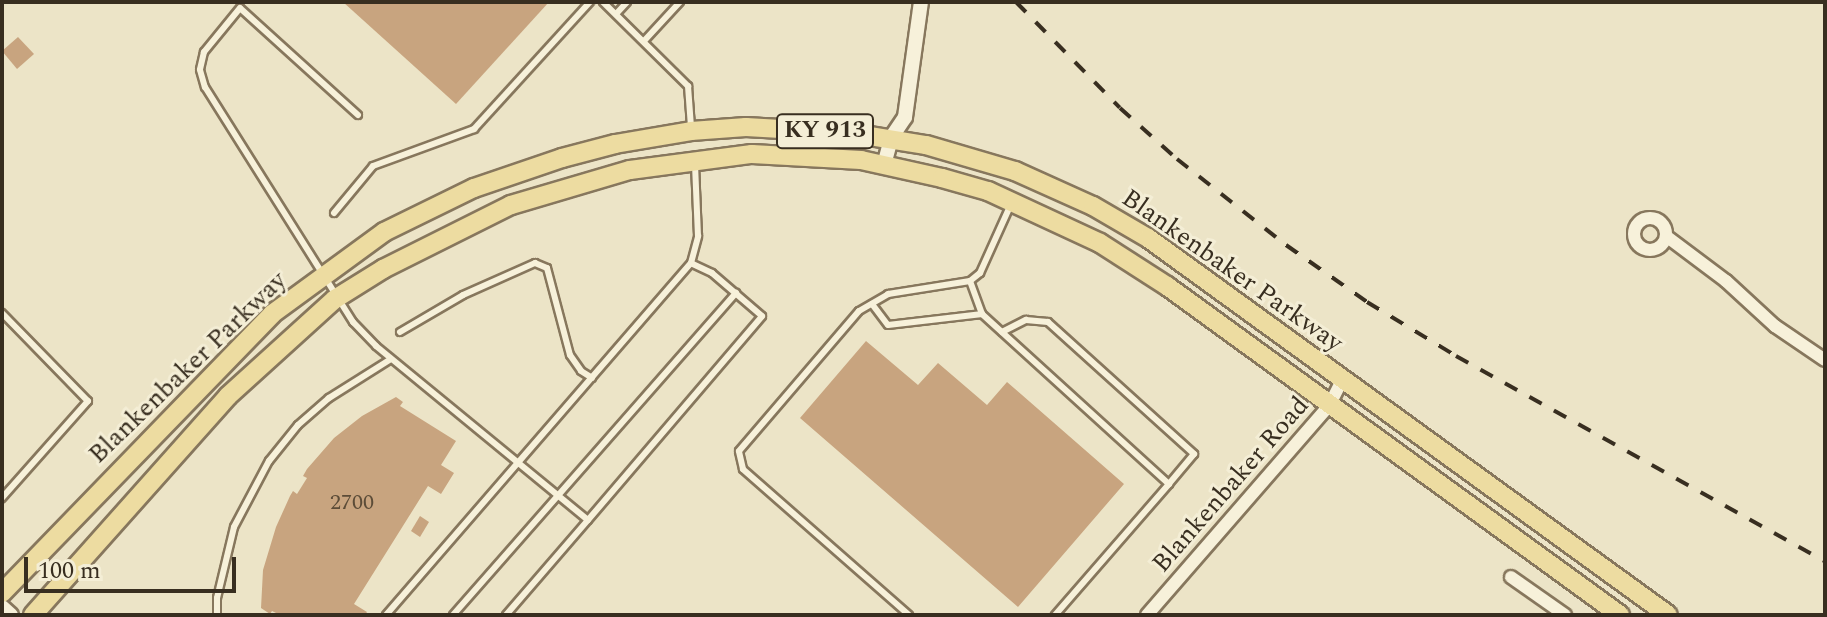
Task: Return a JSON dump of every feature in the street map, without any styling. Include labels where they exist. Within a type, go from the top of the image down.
[{"type":"main road","name":"Blankenbaker Parkway","points":[[2,593],[272,314],[384,232],[474,188],[602,147],[691,131],[778,128],[891,138],[974,157],[1054,187],[1093,206],[1148,238],[1668,615]]},
{"type":"main road","name":"Blankenbaker Parkway","points":[[33,615],[228,396],[275,350],[335,299],[383,269],[511,205],[630,170],[695,159],[752,154],[809,156],[884,165],[988,191],[1100,243],[1620,615]]},
{"type":"street","points":[[884,165],[891,138],[905,117],[921,2]]},
{"type":"street","points":[[1666,236],[1726,281],[1775,326],[1825,360]]},
{"type":"street","name":"Blankenbaker Road","points":[[1147,615],[1329,406],[1343,379]]},
{"type":"street","points":[[1511,577],[1565,615]]},
{"type":"street","points":[[2,607],[11,615]]},
{"type":"lane","points":[[233,2],[358,115]]},
{"type":"lane","points":[[334,213],[373,166],[474,129],[590,2]]},
{"type":"lane","points":[[603,2],[688,86],[691,131]]},
{"type":"lane","points":[[616,14],[627,2]]},
{"type":"lane","points":[[644,41],[680,2]]},
{"type":"lane","points":[[240,8],[204,52],[200,70],[205,87],[335,299],[391,359],[588,520]]},
{"type":"lane","points":[[386,615],[691,263],[698,236],[695,159]]},
{"type":"lane","points":[[909,615],[743,469],[739,451],[859,311],[888,294],[970,281],[980,273],[1012,201]]},
{"type":"lane","points":[[400,332],[463,295],[535,263],[547,268],[570,355],[581,371],[592,378]]},
{"type":"lane","points":[[506,615],[762,316],[712,273],[691,263]]},
{"type":"lane","points":[[970,281],[982,314],[1169,484]]},
{"type":"lane","points":[[453,615],[736,293]]},
{"type":"lane","points":[[872,304],[888,325],[982,314]]},
{"type":"lane","points":[[2,313],[88,401],[2,498]]},
{"type":"lane","points":[[1002,332],[1026,320],[1048,322],[1194,454],[1055,615]]},
{"type":"lane","points":[[217,615],[217,598],[234,527],[269,461],[298,425],[329,398],[391,359]]},
{"type":"building","points":[[343,2],[549,2],[456,104]]},
{"type":"building","points":[[18,37],[34,54],[17,69],[2,51]]},
{"type":"building","points":[[866,341],[918,385],[938,363],[987,405],[1007,382],[1124,484],[1018,607],[800,418]]},
{"type":"building","points":[[396,397],[403,402],[400,406],[456,441],[441,465],[454,473],[441,494],[428,486],[354,604],[367,612],[365,615],[280,615],[272,611],[270,614],[261,608],[263,570],[276,527],[290,496],[293,491],[297,494],[307,478],[303,476],[307,469],[334,438],[362,416]]},
{"type":"building","points":[[420,516],[429,522],[420,537],[411,531]]},
{"type":"railway","points":[[1016,2],[1120,108],[1177,159],[1286,245],[1367,302],[1456,356],[1825,561]]}]
